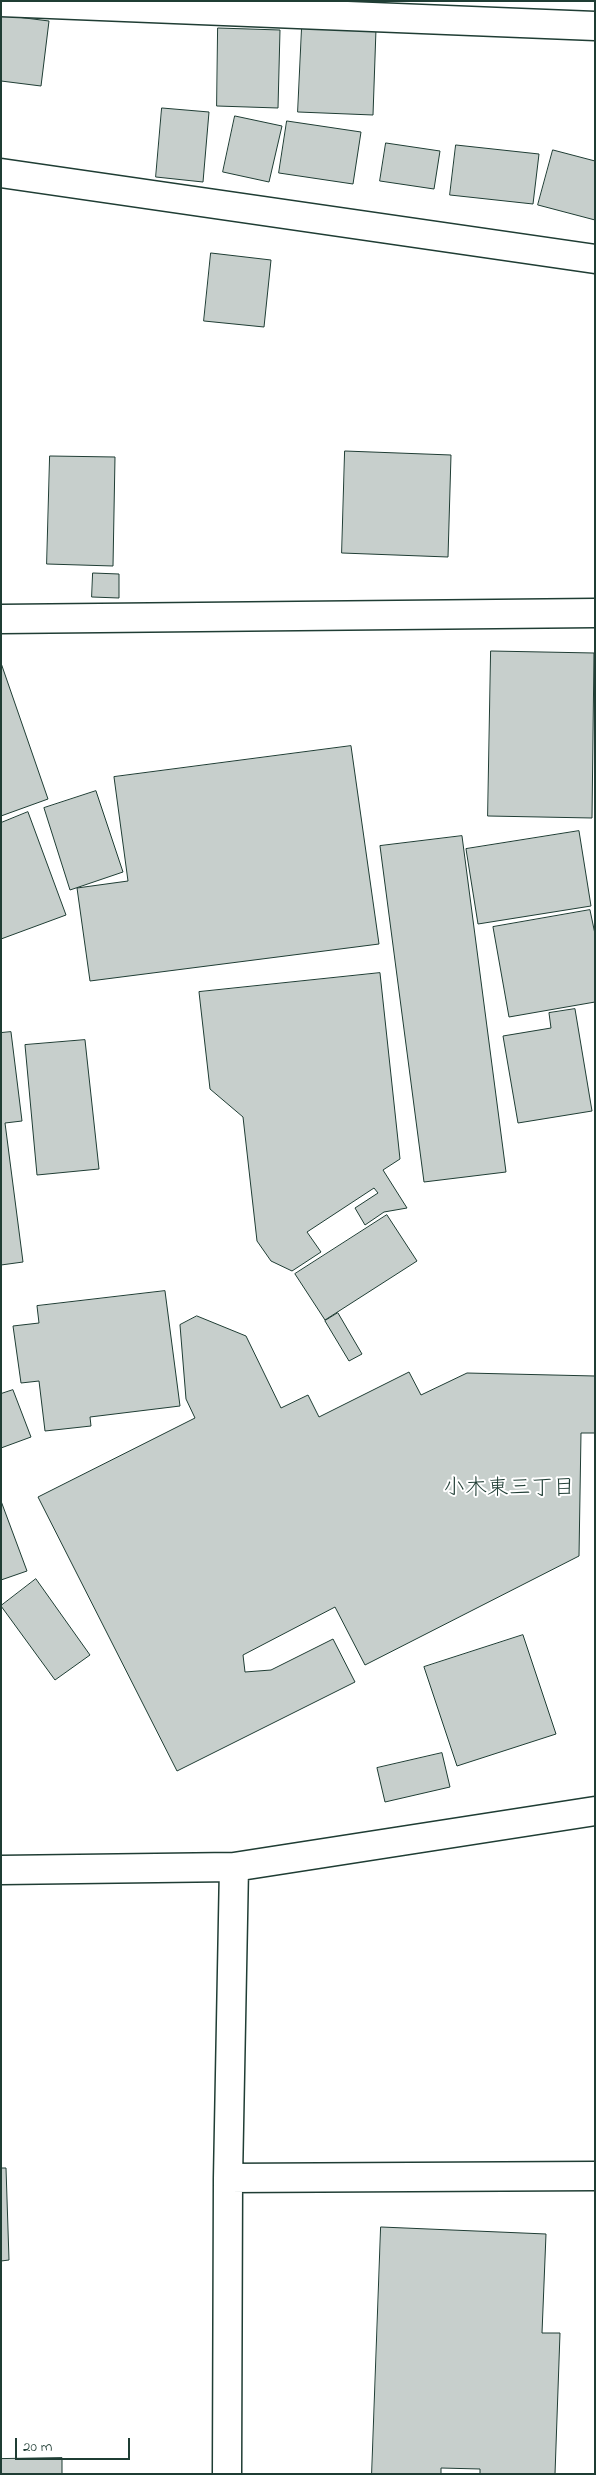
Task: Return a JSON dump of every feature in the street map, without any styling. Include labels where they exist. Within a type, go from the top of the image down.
[{"type":"street","points":[[1,2],[595,26]]},
{"type":"street","points":[[1,174],[595,259]]},
{"type":"street","points":[[1,619],[595,613]]},
{"type":"street","points":[[1,1870],[234,1867],[595,1811]]},
{"type":"street","points":[[227,2474],[228,2178],[234,1867]]},
{"type":"street","points":[[228,2178],[595,2176]]},
{"type":"building","points":[[1,15],[49,21],[41,86],[1,81]]},
{"type":"building","points":[[302,27],[376,29],[373,115],[298,112]]},
{"type":"building","points":[[218,28],[280,30],[278,108],[217,106]]},
{"type":"building","points":[[162,108],[209,112],[203,182],[156,177]]},
{"type":"building","points":[[235,116],[282,126],[269,182],[223,172]]},
{"type":"building","points":[[287,121],[361,132],[353,184],[279,173]]},
{"type":"building","points":[[386,143],[440,151],[434,189],[380,181]]},
{"type":"building","points":[[456,145],[539,154],[533,204],[450,195]]},
{"type":"building","points":[[553,150],[595,161],[595,220],[538,205]]},
{"type":"building","points":[[211,253],[271,260],[264,327],[204,321]]},
{"type":"building","points":[[345,451],[451,455],[448,557],[342,553]]},
{"type":"building","points":[[50,456],[115,457],[113,566],[47,564]]},
{"type":"building","points":[[93,573],[119,574],[119,598],[92,597]]},
{"type":"building","points":[[491,651],[594,653],[592,818],[488,816]]},
{"type":"building","points":[[1,663],[48,799],[1,816]]},
{"type":"building","points":[[351,746],[379,944],[90,981],[77,888],[128,881],[114,777]]},
{"type":"building","points":[[96,791],[123,872],[70,890],[44,808]]},
{"type":"building","points":[[28,812],[66,915],[1,939],[1,823]]},
{"type":"building","points":[[579,831],[591,906],[478,924],[466,849]]},
{"type":"building","points":[[462,836],[506,1172],[424,1182],[380,846]]},
{"type":"building","points":[[590,910],[595,934],[595,1002],[509,1017],[493,927]]},
{"type":"building","points":[[380,973],[400,1159],[383,1170],[407,1208],[384,1212],[365,1225],[355,1208],[378,1193],[374,1188],[307,1232],[321,1252],[292,1271],[271,1261],[257,1241],[243,1117],[210,1089],[199,992]]},
{"type":"building","points":[[575,1009],[592,1111],[518,1123],[503,1036],[551,1028],[549,1013]]},
{"type":"building","points":[[11,1032],[22,1121],[5,1123],[23,1262],[1,1265],[1,1033]]},
{"type":"building","points":[[85,1040],[99,1169],[37,1175],[25,1045]]},
{"type":"building","points":[[387,1215],[417,1261],[325,1320],[295,1274]]},
{"type":"building","points":[[165,1291],[180,1406],[90,1417],[91,1426],[45,1431],[39,1381],[21,1383],[13,1326],[39,1323],[37,1306]]},
{"type":"building","points":[[338,1313],[362,1354],[349,1361],[325,1321]]},
{"type":"building","points":[[197,1316],[246,1336],[281,1408],[308,1395],[319,1417],[409,1372],[421,1395],[467,1373],[595,1376],[595,1433],[581,1433],[579,1556],[365,1665],[335,1607],[243,1655],[245,1672],[271,1670],[333,1639],[355,1682],[177,1771],[38,1497],[195,1418],[186,1399],[180,1325]]},
{"type":"building","points":[[13,1390],[31,1437],[1,1448],[1,1394]]},
{"type":"building","points":[[1,1501],[27,1571],[1,1580]]},
{"type":"building","points":[[36,1579],[90,1655],[55,1680],[1,1606]]},
{"type":"building","points":[[523,1635],[556,1734],[457,1766],[424,1667]]},
{"type":"building","points":[[442,1753],[450,1787],[385,1802],[377,1768]]},
{"type":"building","points":[[1,2168],[6,2168],[9,2260],[1,2261]]},
{"type":"building","points":[[381,2227],[546,2234],[542,2333],[560,2333],[555,2474],[480,2474],[480,2469],[441,2468],[441,2474],[372,2474]]},
{"type":"building","points":[[62,2458],[62,2474],[1,2474],[1,2459]]},
{"type":"district","name":"小木東三丁目","points":[[509,1490]]}]
